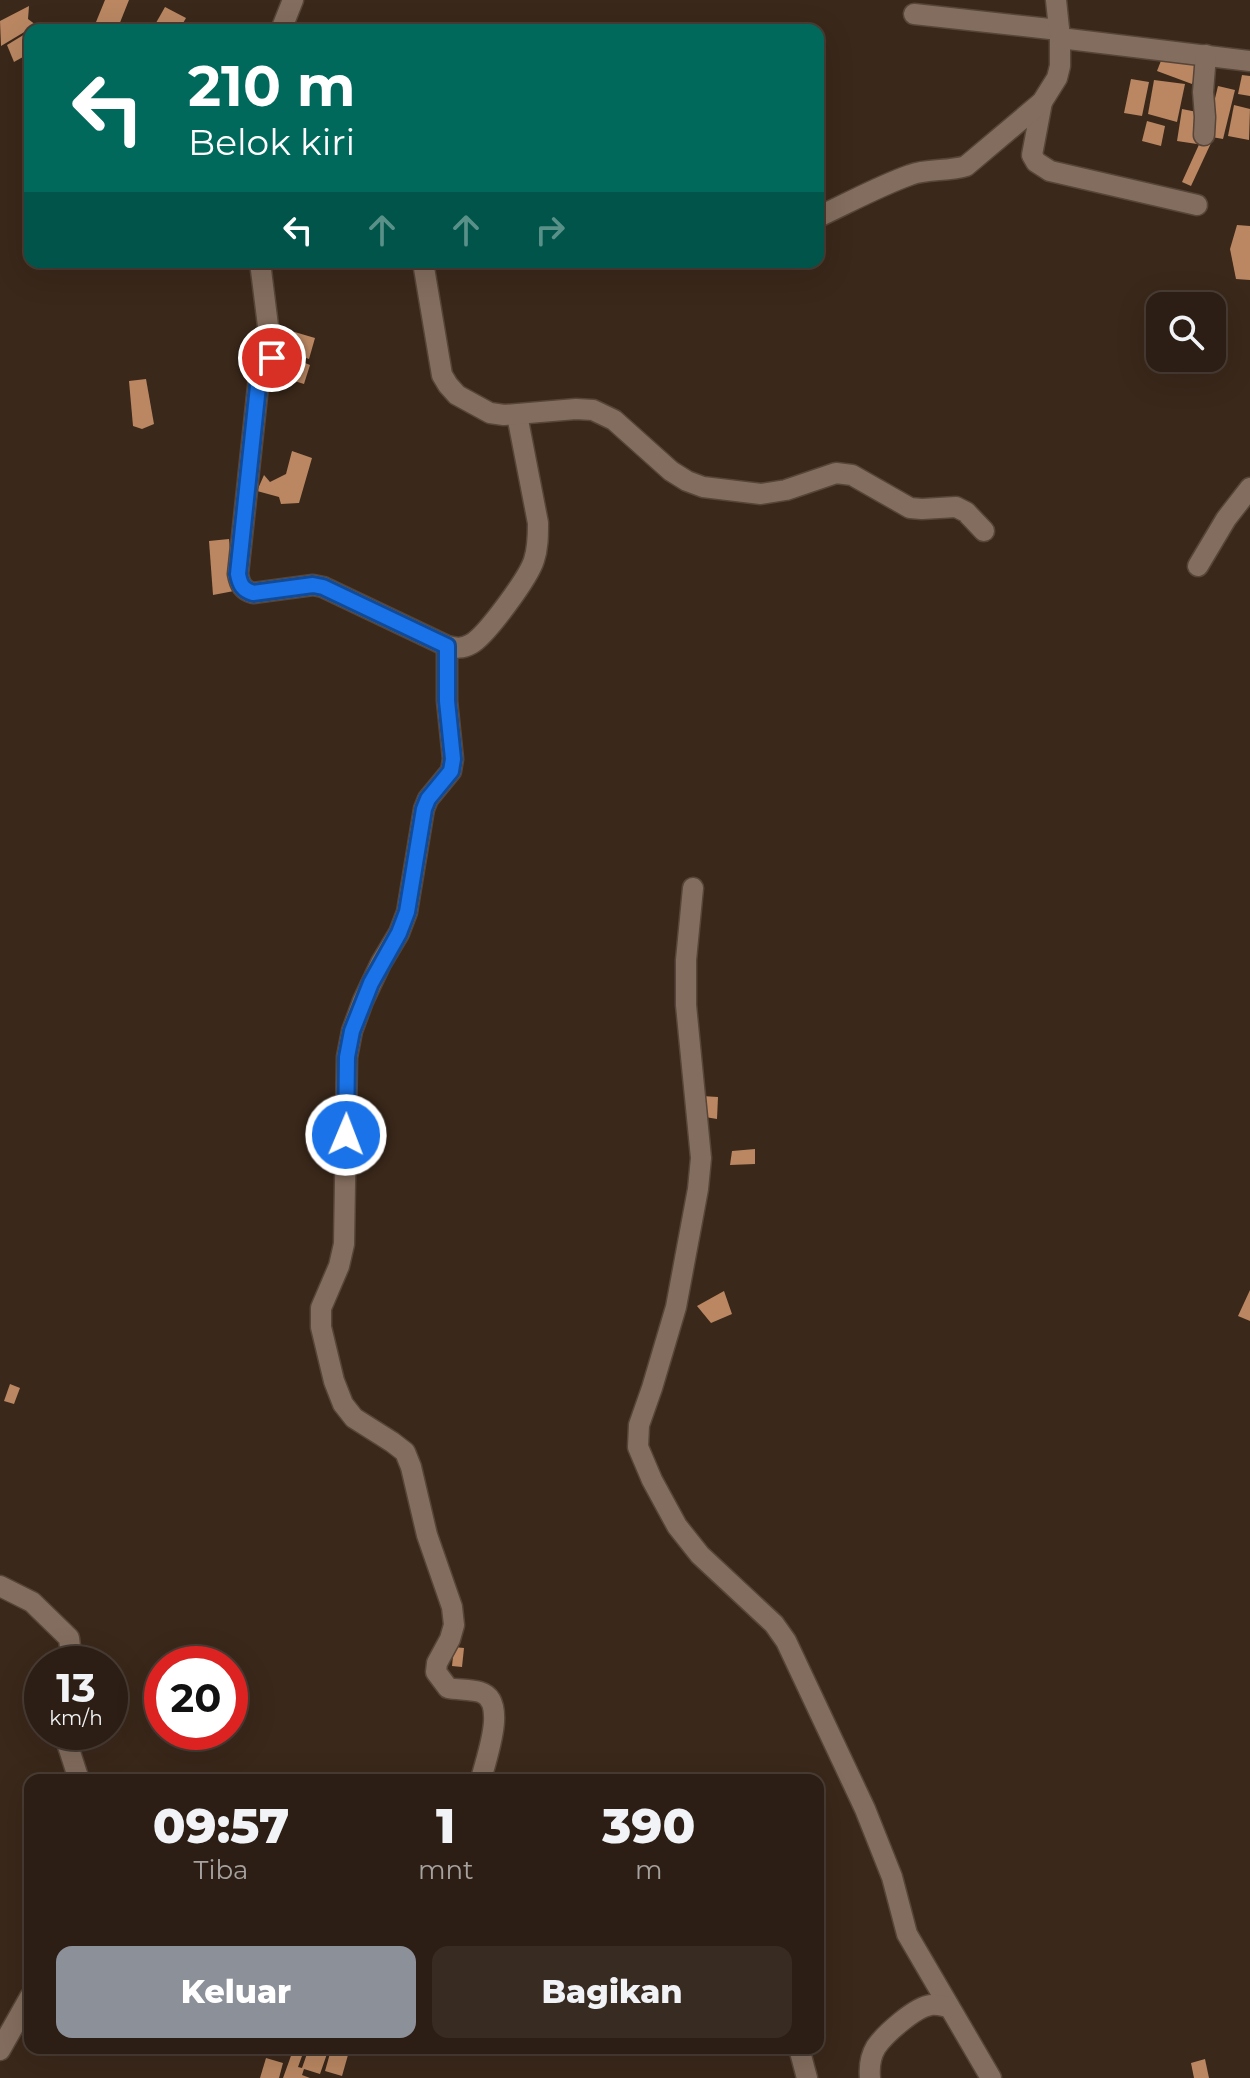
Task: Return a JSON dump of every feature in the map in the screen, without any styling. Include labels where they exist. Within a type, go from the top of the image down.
[{"type":"street","points":[[283,24],[293,0]]},
{"type":"street","points":[[824,214],[910,175],[966,166],[1042,102],[1057,78],[1060,66],[1056,0]]},
{"type":"street","points":[[914,14],[1250,61]]},
{"type":"street","points":[[1204,135],[1206,55]]},
{"type":"street","points":[[1042,102],[1032,155],[1036,162],[1050,171],[1197,205]]},
{"type":"street","points":[[261,268],[272,358],[259,377],[238,574],[246,591],[253,593],[313,585],[323,587],[447,646],[458,649],[469,646],[479,639],[522,583],[534,562],[538,523],[517,415]]},
{"type":"street","points":[[424,268],[442,375],[457,395],[490,413],[517,415],[593,410],[614,420],[671,471],[703,487],[761,494],[844,473],[910,508],[956,507],[966,512],[984,531]]},
{"type":"street","points":[[1198,566],[1226,519],[1250,488]]},
{"type":"street","points":[[447,646],[451,771],[428,799],[424,809],[407,912],[371,983],[352,1031],[347,1057],[344,1244],[339,1266],[321,1308],[321,1327],[343,1404],[354,1418],[405,1452],[411,1467],[427,1535],[452,1607],[454,1625],[436,1672],[448,1688],[479,1691],[489,1698],[494,1707],[495,1723],[482,1774]]},
{"type":"street","points":[[693,888],[686,960],[686,1005],[701,1158],[698,1189],[676,1307],[639,1425],[638,1447],[677,1526],[700,1555],[774,1624],[786,1641],[865,1809],[892,1877],[907,1934],[991,2078]]},
{"type":"street","points":[[0,1586],[32,1602],[69,1638],[70,1646]]},
{"type":"street","points":[[69,1750],[77,1774]]},
{"type":"street","points":[[870,2078],[875,2048],[892,2030],[928,2005],[949,2007]]},
{"type":"street","points":[[0,2050],[24,2008]]},
{"type":"street","points":[[801,2054],[807,2078]]},
{"type":"building","points":[[105,0],[129,0],[119,24],[96,22]]},
{"type":"building","points":[[29,6],[28,19],[35,24],[24,24],[24,32],[1,46],[0,21]]},
{"type":"building","points":[[165,7],[186,18],[182,24],[155,24]]},
{"type":"building","points":[[24,35],[24,56],[14,62],[7,45]]},
{"type":"building","points":[[1164,53],[1199,67],[1192,84],[1157,71]]},
{"type":"building","points":[[1242,75],[1250,76],[1250,96],[1238,94]]},
{"type":"building","points":[[1131,79],[1149,82],[1142,116],[1124,113]]},
{"type":"building","points":[[1154,80],[1185,84],[1177,122],[1148,114]]},
{"type":"building","points":[[1218,86],[1235,90],[1223,139],[1206,136]]},
{"type":"building","points":[[1234,105],[1250,109],[1249,140],[1228,136]]},
{"type":"building","points":[[1182,109],[1202,113],[1197,144],[1177,141]]},
{"type":"building","points":[[1147,121],[1165,126],[1161,146],[1142,141]]},
{"type":"building","points":[[1202,138],[1211,143],[1191,186],[1182,182]]},
{"type":"building","points":[[1237,225],[1250,226],[1250,280],[1236,279],[1230,249]]},
{"type":"building","points":[[281,328],[315,338],[309,359],[276,347]]},
{"type":"building","points":[[278,352],[310,365],[304,384],[276,375]]},
{"type":"building","points":[[146,379],[154,424],[142,429],[133,426],[129,381]]},
{"type":"building","points":[[292,451],[312,458],[299,503],[281,504],[279,497],[257,491],[264,475],[270,482],[286,474]]},
{"type":"building","points":[[229,539],[234,591],[213,595],[209,541]]},
{"type":"building","points":[[702,1096],[718,1097],[717,1119],[705,1117]]},
{"type":"building","points":[[755,1149],[755,1164],[730,1165],[732,1151]]},
{"type":"building","points":[[1250,1290],[1250,1321],[1238,1316]]},
{"type":"building","points":[[724,1291],[732,1314],[711,1323],[697,1306]]},
{"type":"building","points":[[10,1384],[20,1388],[14,1404],[4,1401]]},
{"type":"building","points":[[454,1647],[464,1648],[462,1667],[452,1666]]},
{"type":"building","points":[[292,2054],[302,2056],[298,2067],[302,2068],[307,2054],[327,2054],[320,2074],[304,2069],[302,2075],[310,2078],[283,2078]]},
{"type":"building","points":[[330,2054],[348,2055],[342,2076],[325,2071]]},
{"type":"building","points":[[266,2058],[283,2063],[279,2078],[260,2078]]},
{"type":"building","points":[[1205,2059],[1209,2078],[1194,2078],[1191,2063]]},
{"type":"route","points":[[272,358],[259,377],[238,574],[240,583],[246,591],[253,593],[313,585],[323,587],[447,646],[451,771],[428,799],[424,809],[407,912],[371,983],[352,1031],[347,1057],[346,1135]]}]
